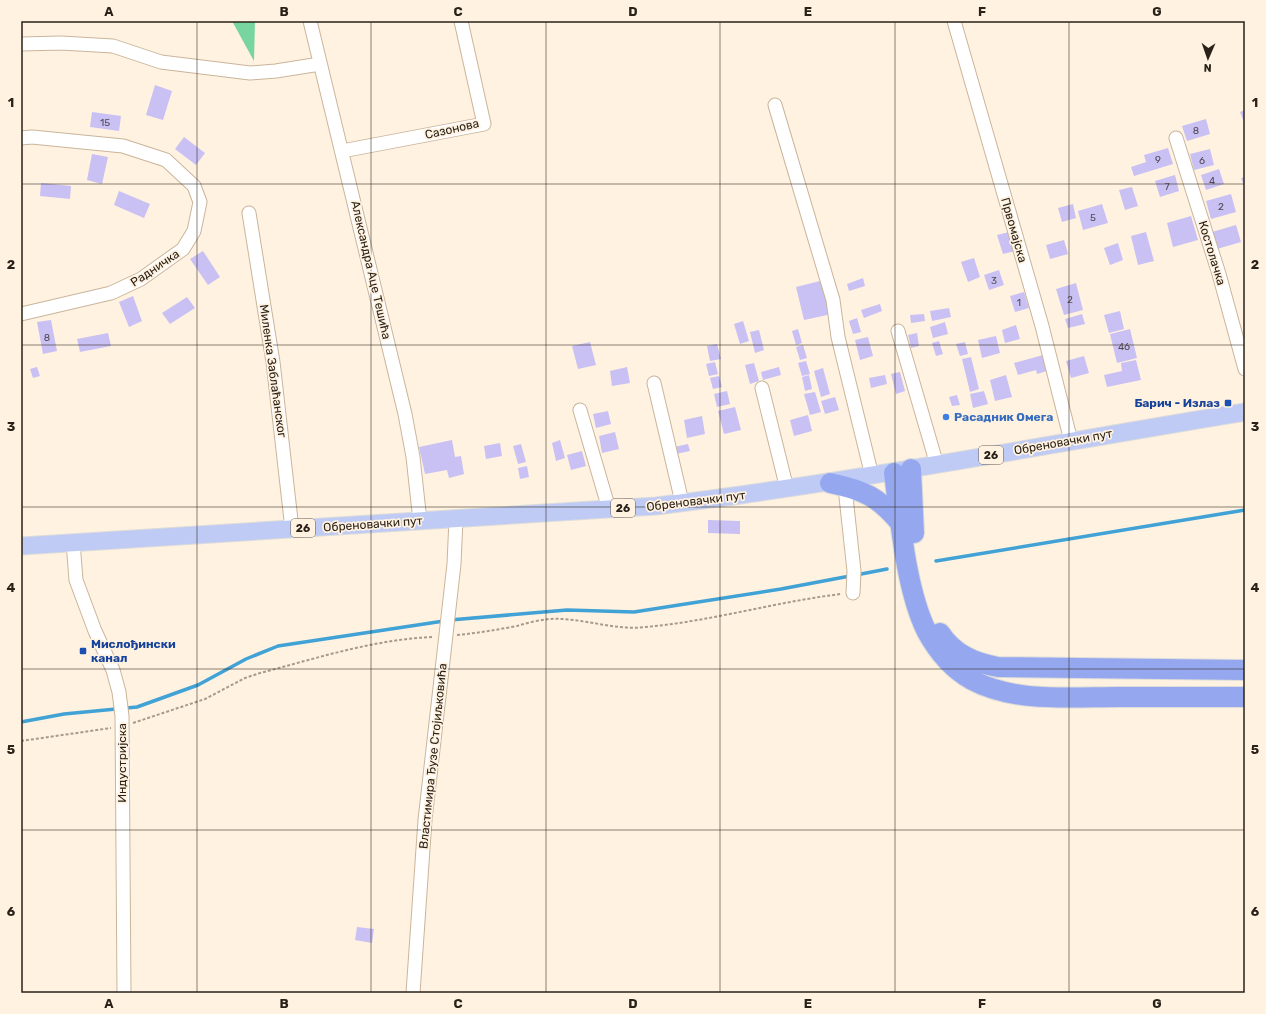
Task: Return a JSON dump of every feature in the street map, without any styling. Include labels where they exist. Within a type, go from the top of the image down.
[{"type":"highway","points":[[903,471],[901,524],[914,596],[927,632],[941,654],[950,663],[973,680],[1004,692],[1025,695],[1063,697],[1245,697]]},
{"type":"highway","points":[[903,471],[925,601],[932,622],[941,635],[965,657],[980,664],[1014,668],[1245,670]]},
{"type":"highway","points":[[830,483],[849,487],[868,495],[886,506],[901,524]]},
{"type":"main road","name":"Обреновачки пут","points":[[21,546],[420,520],[609,510],[830,483],[1245,412]]},
{"type":"street","name":"Александра Аце Тешића","points":[[310,21],[405,414],[413,457],[420,520]]},
{"type":"street","name":"Сазонова","points":[[342,151],[484,124],[461,21]]},
{"type":"street","name":"Првомајска","points":[[954,21],[1042,326],[1071,441]]},
{"type":"street","points":[[21,44],[61,43],[113,46],[161,62],[250,73],[276,71],[320,64]]},
{"type":"street","points":[[775,105],[833,300],[838,337],[872,476]]},
{"type":"street","name":"Радничка","points":[[21,138],[32,137],[123,146],[166,160],[194,186],[200,202],[194,230],[183,249],[141,279],[111,293],[84,301],[21,314]]},
{"type":"street","name":"Костолачка","points":[[1176,138],[1219,274],[1245,369]]},
{"type":"street","name":"Миленка Заблаћанског","points":[[249,213],[273,362],[292,529]]},
{"type":"street","points":[[898,332],[937,465]]},
{"type":"street","points":[[654,383],[682,502]]},
{"type":"street","points":[[762,388],[787,489]]},
{"type":"street","points":[[580,410],[609,510]]},
{"type":"street","points":[[849,487],[846,497],[853,582]]},
{"type":"street","name":"Властимира Ђузе Стојиљковића","points":[[413,993],[425,820],[449,610],[456,519]]},
{"type":"street","name":"Индустријска","points":[[73,542],[75,572],[79,592],[113,670],[120,700],[122,721],[124,993]]},
{"type":"path","points":[[21,741],[100,730],[122,721],[205,699],[245,678],[260,673],[365,645],[415,638],[481,633],[548,619],[573,619],[587,623],[616,627],[644,628],[751,611],[816,597],[853,582]]},
{"type":"green space","points":[[232,21],[255,21],[254,61]]},
{"type":"building","points":[[155,85],[172,91],[163,120],[146,115]]},
{"type":"building","points":[[1245,110],[1245,125],[1240,112]]},
{"type":"building","points":[[92,112],[121,116],[119,131],[90,127]]},
{"type":"building","points":[[1206,119],[1210,134],[1187,141],[1182,126]]},
{"type":"building","points":[[184,137],[205,153],[196,165],[175,149]]},
{"type":"building","points":[[1168,148],[1173,164],[1134,176],[1131,167],[1146,162],[1144,155]]},
{"type":"building","points":[[1210,149],[1214,165],[1194,170],[1190,154]]},
{"type":"building","points":[[92,154],[108,157],[102,184],[87,180]]},
{"type":"building","points":[[1219,169],[1224,184],[1206,190],[1201,175]]},
{"type":"building","points":[[1175,175],[1179,191],[1160,197],[1155,181]]},
{"type":"building","points":[[1245,177],[1245,188],[1241,178]]},
{"type":"building","points":[[41,183],[71,186],[70,199],[40,196]]},
{"type":"building","points":[[1132,187],[1138,206],[1125,210],[1119,190]]},
{"type":"building","points":[[119,191],[150,204],[144,218],[114,205]]},
{"type":"building","points":[[1231,194],[1236,212],[1211,219],[1206,201]]},
{"type":"building","points":[[1073,204],[1076,218],[1062,222],[1058,208]]},
{"type":"building","points":[[1102,204],[1108,223],[1083,230],[1078,211]]},
{"type":"building","points":[[1191,216],[1198,240],[1173,247],[1167,223]]},
{"type":"building","points":[[1236,225],[1241,242],[1217,249],[1212,232]]},
{"type":"building","points":[[1009,232],[1015,251],[1003,254],[997,235]]},
{"type":"building","points":[[1146,232],[1154,261],[1138,265],[1131,236]]},
{"type":"building","points":[[1064,240],[1068,254],[1050,259],[1046,245]]},
{"type":"building","points":[[1118,243],[1123,260],[1110,265],[1104,248]]},
{"type":"building","points":[[203,251],[220,277],[208,285],[190,259]]},
{"type":"building","points":[[974,258],[980,277],[968,282],[961,262]]},
{"type":"building","points":[[999,270],[1004,285],[989,290],[984,275]]},
{"type":"building","points":[[863,278],[865,286],[849,291],[847,284]]},
{"type":"building","points":[[824,280],[832,314],[804,320],[796,287]]},
{"type":"building","points":[[1076,283],[1083,310],[1064,315],[1056,289]]},
{"type":"building","points":[[1024,292],[1029,308],[1015,312],[1010,296]]},
{"type":"building","points":[[133,296],[142,321],[129,327],[119,302]]},
{"type":"building","points":[[187,297],[195,308],[170,324],[162,313]]},
{"type":"building","points":[[880,304],[882,311],[864,318],[861,310]]},
{"type":"building","points":[[949,308],[951,317],[932,321],[930,311]]},
{"type":"building","points":[[1120,311],[1124,329],[1109,333],[1104,315]]},
{"type":"building","points":[[924,314],[925,321],[911,323],[910,315]]},
{"type":"building","points":[[1082,314],[1085,324],[1068,328],[1065,319]]},
{"type":"building","points":[[857,318],[861,332],[853,334],[849,321]]},
{"type":"building","points":[[51,320],[57,351],[43,354],[37,322]]},
{"type":"building","points":[[743,321],[749,341],[740,344],[734,324]]},
{"type":"building","points":[[945,322],[948,334],[933,338],[930,327]]},
{"type":"building","points":[[1016,325],[1020,339],[1005,343],[1002,330]]},
{"type":"building","points":[[798,329],[802,343],[796,345],[792,331]]},
{"type":"building","points":[[1130,329],[1137,358],[1117,363],[1110,334]]},
{"type":"building","points":[[759,330],[764,350],[755,353],[750,332]]},
{"type":"building","points":[[108,333],[111,346],[80,352],[77,339]]},
{"type":"building","points":[[917,333],[919,346],[911,348],[908,335]]},
{"type":"building","points":[[996,336],[1000,353],[982,358],[978,340]]},
{"type":"building","points":[[868,337],[873,356],[860,360],[855,340]]},
{"type":"building","points":[[939,341],[943,354],[936,356],[932,343]]},
{"type":"building","points":[[590,342],[596,365],[578,369],[572,346]]},
{"type":"building","points":[[965,342],[968,354],[960,356],[956,344]]},
{"type":"building","points":[[717,344],[721,359],[710,361],[707,346]]},
{"type":"building","points":[[803,345],[807,358],[800,360],[796,347]]},
{"type":"building","points":[[1043,355],[1047,371],[1037,374],[1036,370],[1018,375],[1014,363]]},
{"type":"building","points":[[1084,356],[1089,373],[1071,378],[1066,361]]},
{"type":"building","points":[[971,357],[979,389],[970,392],[962,359]]},
{"type":"building","points":[[1136,360],[1141,380],[1107,387],[1104,375],[1122,371],[1121,363]]},
{"type":"building","points":[[806,361],[810,374],[802,376],[798,363]]},
{"type":"building","points":[[715,362],[718,374],[709,376],[706,364]]},
{"type":"building","points":[[754,363],[759,381],[750,384],[745,365]]},
{"type":"building","points":[[37,367],[40,376],[33,378],[30,369]]},
{"type":"building","points":[[627,367],[630,383],[612,386],[610,371]]},
{"type":"building","points":[[779,367],[781,375],[763,380],[761,372]]},
{"type":"building","points":[[823,368],[830,394],[821,397],[814,371]]},
{"type":"building","points":[[900,372],[905,391],[896,394],[891,374]]},
{"type":"building","points":[[809,375],[812,389],[805,391],[802,377]]},
{"type":"building","points":[[885,375],[887,384],[871,388],[869,378]]},
{"type":"building","points":[[1006,375],[1012,397],[995,401],[990,380]]},
{"type":"building","points":[[719,376],[722,387],[713,389],[710,378]]},
{"type":"building","points":[[727,391],[730,404],[717,407],[714,394]]},
{"type":"building","points":[[984,391],[988,404],[973,408],[970,394]]},
{"type":"building","points":[[815,392],[821,412],[810,415],[804,394]]},
{"type":"building","points":[[957,395],[960,405],[952,406],[949,397]]},
{"type":"building","points":[[835,397],[839,410],[825,414],[821,401]]},
{"type":"building","points":[[735,407],[741,430],[724,434],[718,411]]},
{"type":"building","points":[[608,411],[611,424],[596,428],[593,414]]},
{"type":"building","points":[[808,415],[812,431],[794,436],[790,420]]},
{"type":"building","points":[[702,416],[705,434],[687,438],[684,420]]},
{"type":"building","points":[[615,432],[619,449],[602,453],[599,436]]},
{"type":"building","points":[[452,440],[455,457],[461,456],[464,474],[449,478],[447,470],[425,474],[419,447]]},
{"type":"building","points":[[560,440],[565,458],[556,461],[552,443]]},
{"type":"building","points":[[500,443],[502,456],[486,459],[484,446]]},
{"type":"building","points":[[521,444],[526,462],[518,464],[513,446]]},
{"type":"building","points":[[688,444],[690,451],[676,454],[674,447]]},
{"type":"building","points":[[582,451],[586,466],[571,470],[567,455]]},
{"type":"building","points":[[527,466],[529,477],[520,479],[518,468]]},
{"type":"building","points":[[708,520],[740,521],[740,534],[708,533]]},
{"type":"building","points":[[357,927],[374,929],[372,943],[355,940]]},
{"type":"waterway","points":[[936,561],[1245,510]]},
{"type":"waterway","points":[[856,575],[887,569]]},
{"type":"waterway","points":[[450,620],[567,610],[634,612],[781,589],[850,576]]},
{"type":"waterway","points":[[21,722],[64,714],[137,707],[198,685],[246,659],[278,646],[444,621]]},
{"type":"place","name":"Барич - Излаз","points":[[1228,403]]},
{"type":"place","name":"Расадник Омега","points":[[946,417]]},
{"type":"place","name":"Мислођински канал","points":[[83,651]]}]
